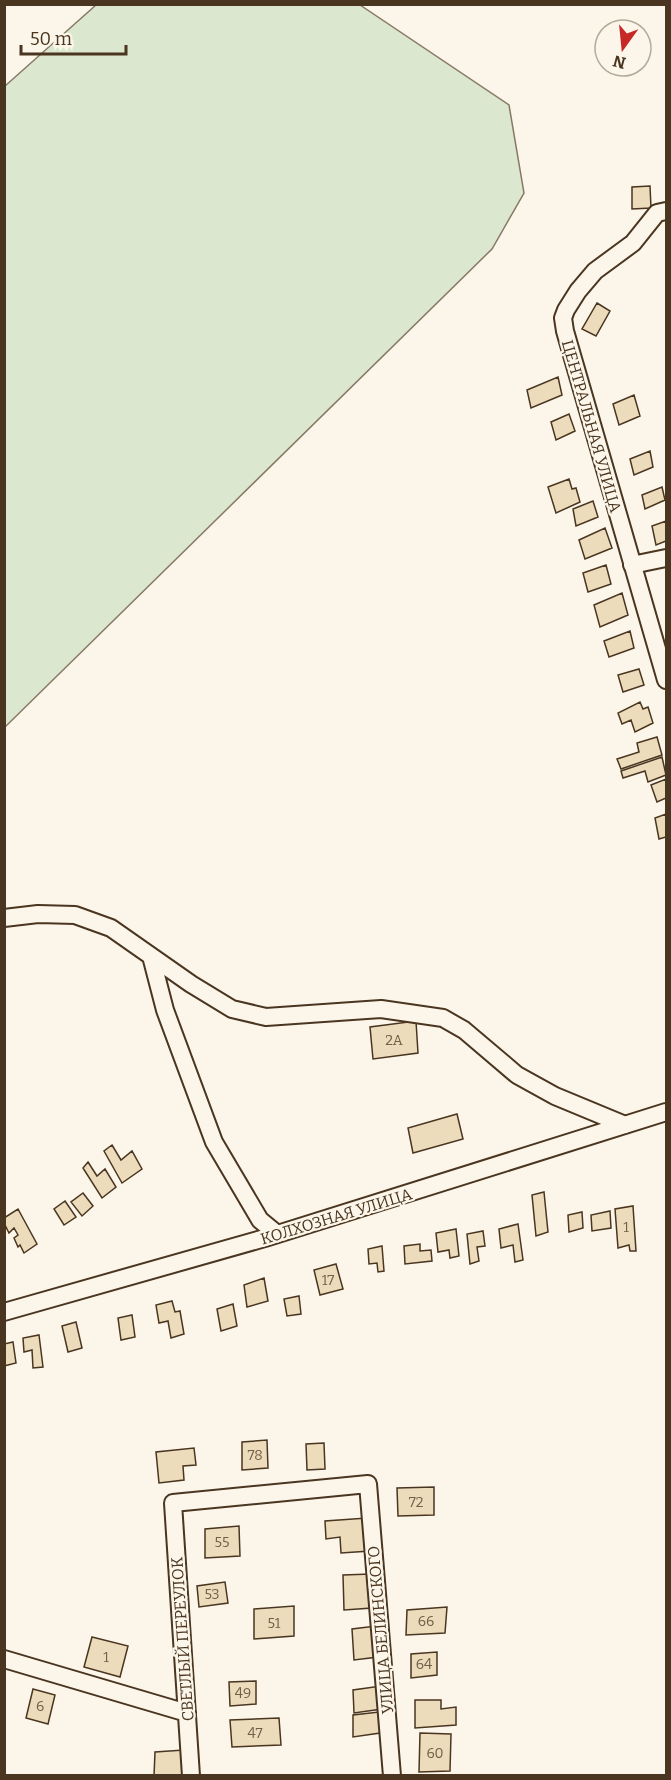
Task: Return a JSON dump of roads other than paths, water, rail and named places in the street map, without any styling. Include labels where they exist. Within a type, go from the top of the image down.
[{"type":"street","name":"ЦЕНТРАЛЬНАЯ УЛИЦА","points":[[666,211],[657,213],[633,243],[595,271],[570,302],[563,318],[666,680]]},
{"type":"street","points":[[632,565],[666,558]]},
{"type":"street","points":[[4,918],[38,914],[75,915],[111,928],[232,1010],[266,1017],[381,1009],[443,1018],[464,1030],[517,1075],[555,1096],[625,1125]]},
{"type":"street","points":[[151,956],[165,1010],[214,1142],[260,1220],[277,1234]]},
{"type":"street","name":"КОЛХОЗНАЯ УЛИЦА","points":[[4,1312],[277,1234],[666,1112]]},
{"type":"street","name":"УЛИЦА БЕЛИНСКОГО","points":[[173,1503],[368,1484],[392,1776]]},
{"type":"street","name":"СВЕТЛЫЙ ПЕРЕУЛОК","points":[[173,1503],[191,1776]]},
{"type":"street","points":[[4,1659],[187,1713]]}]
